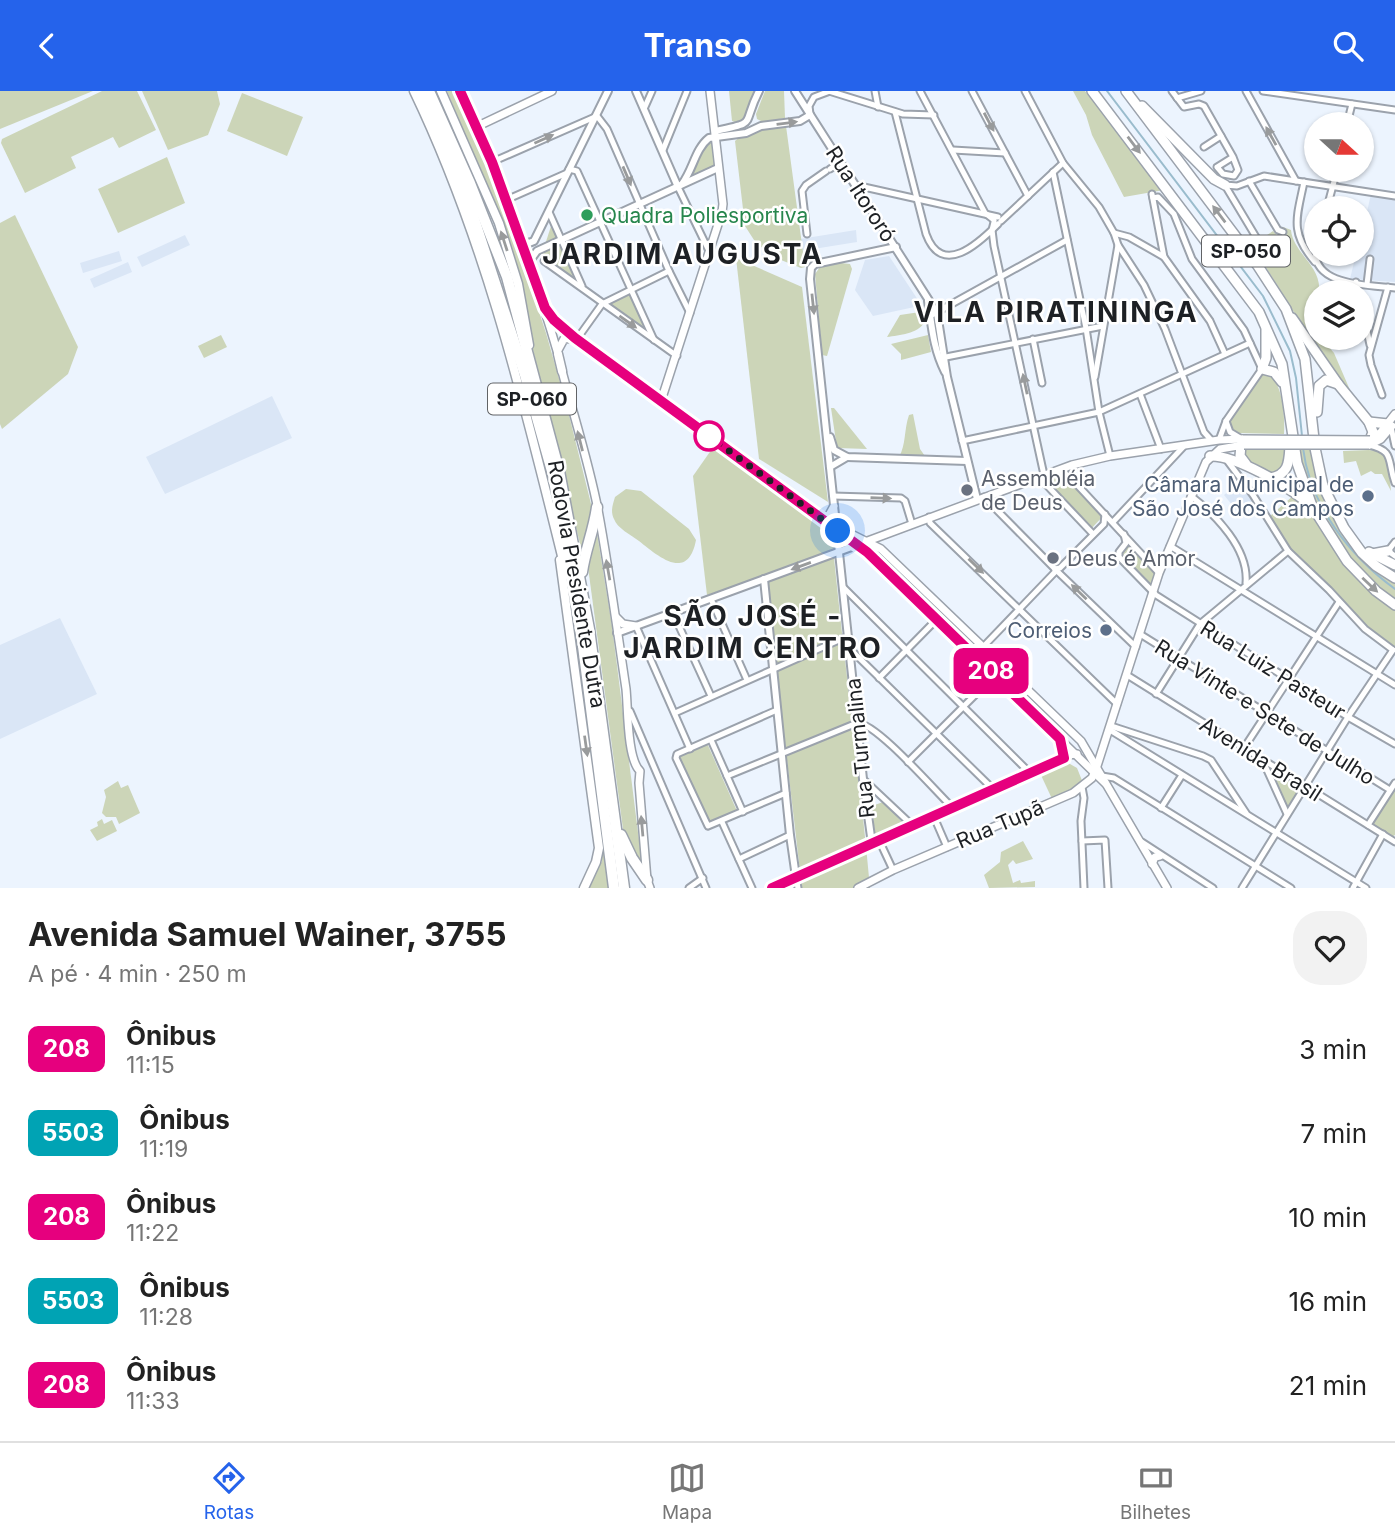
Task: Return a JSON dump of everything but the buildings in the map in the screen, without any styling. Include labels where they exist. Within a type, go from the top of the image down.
[{"type":"highway","name":"Rodovia Presidente Dutra","points":[[421,91],[464,188],[525,375],[546,450],[573,585],[594,721],[614,888]]},
{"type":"highway","name":"Rodovia Presidente Dutra","points":[[429,91],[470,183],[507,277],[559,471],[581,580],[624,888]]},
{"type":"highway","name":"SP-050","points":[[1092,91],[1259,312],[1282,364],[1297,463],[1312,506],[1354,569],[1395,605]]},
{"type":"highway","name":"SP-050","points":[[1128,93],[1258,266],[1286,309],[1306,359],[1315,448],[1323,486],[1352,540],[1376,566],[1395,578]]},
{"type":"highway","points":[[1128,93],[1214,179],[1224,185]]},
{"type":"highway","points":[[1286,309],[1338,384],[1369,422],[1373,432],[1369,442]]},
{"type":"highway","points":[[1265,325],[1266,358],[1262,369],[1273,372],[1285,387]]},
{"type":"highway","points":[[1315,428],[1319,386],[1326,380],[1338,384]]},
{"type":"highway","points":[[1369,422],[1391,424]]},
{"type":"highway","points":[[1270,478],[1279,477],[1286,470],[1291,433]]},
{"type":"highway","points":[[1243,443],[1240,456],[1253,470]]},
{"type":"highway","points":[[1210,456],[1224,457],[1270,478],[1296,492],[1312,506]]},
{"type":"highway","points":[[581,580],[584,556],[595,526],[597,507]]},
{"type":"highway","points":[[1352,540],[1371,554],[1395,565]]},
{"type":"highway","points":[[1371,554],[1392,554]]},
{"type":"highway","points":[[615,823],[625,848],[649,885]]},
{"type":"main road","points":[[414,91],[456,189],[526,409],[570,586],[586,689],[594,721]]},
{"type":"main road","points":[[441,91],[499,223],[518,284],[536,379]]},
{"type":"main road","points":[[460,91],[492,162],[545,308],[597,507],[616,616],[636,767],[640,771],[649,885]]},
{"type":"main road","points":[[476,127],[552,91]]},
{"type":"main road","points":[[662,401],[723,204],[710,91]]},
{"type":"main road","points":[[545,308],[554,320],[576,338],[867,552],[1074,754],[1096,769]]},
{"type":"main road","points":[[558,354],[558,347],[564,338],[576,338]]},
{"type":"main road","points":[[857,545],[1057,470],[1110,456],[1215,440],[1243,443],[1369,442],[1391,424],[1395,414]]},
{"type":"main road","points":[[1096,769],[1159,573],[1191,496],[1210,456],[1220,449],[1243,443]]},
{"type":"main road","points":[[822,518],[829,515],[834,506]]},
{"type":"main road","points":[[835,527],[881,549],[1081,741],[1167,888]]},
{"type":"main road","points":[[556,532],[599,848],[596,862],[584,888]]},
{"type":"main road","points":[[867,552],[868,541]]},
{"type":"main road","points":[[616,616],[623,624],[636,627]]},
{"type":"main road","points":[[959,641],[962,635],[968,633]]},
{"type":"main road","points":[[1028,709],[1044,719],[1048,711]]},
{"type":"main road","points":[[1060,739],[1064,758]]},
{"type":"main road","points":[[772,888],[1064,758],[1074,754],[1091,757]]},
{"type":"main road","name":"Rua Tupã","points":[[858,888],[1082,787],[1096,769]]},
{"type":"main road","points":[[1152,864],[1156,857],[1160,856]]},
{"type":"street","points":[[522,244],[534,241],[608,91]]},
{"type":"street","points":[[636,91],[710,253]]},
{"type":"street","points":[[644,109],[652,91]]},
{"type":"street","points":[[663,150],[687,91]]},
{"type":"street","name":"Rua Itororó","points":[[795,91],[928,296],[967,461],[980,498]]},
{"type":"street","points":[[715,133],[746,133],[761,126],[800,121],[810,115],[809,106],[814,97],[830,91],[895,112],[934,115]]},
{"type":"street","points":[[875,91],[878,107]]},
{"type":"street","points":[[920,91],[985,213]]},
{"type":"street","points":[[972,91],[1028,196]]},
{"type":"street","points":[[1025,91],[1063,163],[1099,207],[1118,246],[1144,285],[1183,374],[1204,432],[1202,443]]},
{"type":"street","points":[[1172,91],[1184,107],[1199,104],[1204,106],[1233,157]]},
{"type":"street","points":[[1177,98],[1201,91]]},
{"type":"street","points":[[1246,91],[1296,181]]},
{"type":"street","points":[[1263,91],[1395,110]]},
{"type":"street","points":[[680,186],[689,175],[704,142],[715,133],[746,123],[758,92]]},
{"type":"street","points":[[1350,112],[1352,104]]},
{"type":"street","points":[[895,112],[929,242],[943,253],[962,253],[992,230],[997,220],[1010,213],[1063,163]]},
{"type":"street","points":[[751,114],[752,119],[761,126]]},
{"type":"street","points":[[492,162],[597,116]]},
{"type":"street","points":[[597,116],[607,129],[669,271],[691,314]]},
{"type":"street","points":[[1204,147],[1221,136]]},
{"type":"street","points":[[953,150],[1005,153]]},
{"type":"street","points":[[807,234],[802,191],[806,185],[840,162]]},
{"type":"street","points":[[529,262],[537,251],[719,168]]},
{"type":"street","points":[[506,200],[568,171],[577,171],[654,340]]},
{"type":"street","points":[[1053,172],[1086,328],[1099,412],[1110,456]]},
{"type":"street","points":[[1224,185],[1237,186],[1264,176],[1395,196]]},
{"type":"street","points":[[1250,181],[1278,230],[1283,232]]},
{"type":"street","points":[[1304,182],[1295,225],[1304,249]]},
{"type":"street","points":[[1330,196],[1334,182]]},
{"type":"street","points":[[855,185],[985,213],[997,220]]},
{"type":"street","points":[[1224,185],[1262,247]]},
{"type":"street","points":[[1234,198],[1237,186]]},
{"type":"street","points":[[1164,257],[1152,196],[1164,202],[1182,229],[1192,259],[1235,316],[1262,369],[1215,440],[1204,432]]},
{"type":"street","points":[[549,212],[583,288]]},
{"type":"street","points":[[992,230],[1034,425],[1041,476],[1093,534]]},
{"type":"street","points":[[1114,233],[1129,237],[1164,257],[1210,321],[1225,354]]},
{"type":"street","points":[[934,314],[1067,240]]},
{"type":"street","points":[[522,244],[537,251]]},
{"type":"street","points":[[1094,385],[1118,246]]},
{"type":"street","name":"Rua Turmalina","points":[[875,842],[863,779],[810,279],[811,268],[815,264],[896,247]]},
{"type":"street","points":[[1113,269],[1127,260]]},
{"type":"street","points":[[544,261],[677,356]]},
{"type":"street","points":[[1319,266],[1325,274],[1342,280]]},
{"type":"street","points":[[576,338],[602,304],[669,271]]},
{"type":"street","points":[[1374,285],[1392,287],[1374,339]]},
{"type":"street","points":[[942,358],[1103,326]]},
{"type":"street","points":[[1033,339],[1042,383]]},
{"type":"street","points":[[962,441],[1099,412],[1250,343]]},
{"type":"street","points":[[1371,350],[1369,359],[1382,395]]},
{"type":"street","points":[[1140,394],[1161,449]]},
{"type":"street","points":[[825,420],[834,450],[847,457],[967,461]]},
{"type":"street","points":[[1226,421],[1230,432],[1243,443]]},
{"type":"street","points":[[1391,424],[1395,446]]},
{"type":"street","points":[[1204,432],[1209,435],[1223,428]]},
{"type":"street","points":[[1369,442],[1385,449],[1393,461],[1395,483]]},
{"type":"street","points":[[1113,522],[1185,445]]},
{"type":"street","points":[[830,467],[847,457]]},
{"type":"street","points":[[1224,457],[1253,495],[1288,551],[1364,629],[1394,651],[1348,717],[1242,888]]},
{"type":"street","points":[[1057,470],[1064,471],[1069,476],[1159,573]]},
{"type":"street","points":[[833,496],[901,498],[905,501],[912,524]]},
{"type":"street","points":[[1191,496],[1212,514],[1228,534],[1244,562],[1247,583]]},
{"type":"street","points":[[980,498],[1136,647]]},
{"type":"street","points":[[983,647],[1106,521],[1105,514]]},
{"type":"street","points":[[929,517],[930,523],[1118,705]]},
{"type":"street","points":[[1124,534],[1124,546],[1135,546]]},
{"type":"street","points":[[1392,554],[1395,542]]},
{"type":"street","points":[[618,633],[857,545]]},
{"type":"street","points":[[1170,545],[1395,685]]},
{"type":"street","name":"Rua Luiz Pasteur","points":[[1124,546],[1119,557],[1153,592],[1199,624],[1395,744]]},
{"type":"street","points":[[1156,694],[1199,624],[1288,551]]},
{"type":"street","points":[[764,579],[790,835],[798,888]]},
{"type":"street","points":[[844,588],[1031,773]]},
{"type":"street","points":[[711,599],[747,680]]},
{"type":"street","points":[[1244,748],[1339,602]]},
{"type":"street","points":[[673,613],[712,697]]},
{"type":"street","points":[[879,678],[937,619]]},
{"type":"street","points":[[636,627],[690,749]]},
{"type":"street","name":"Rua Vinte e Sete de Julho","points":[[1140,634],[1390,790]]},
{"type":"street","points":[[675,713],[848,636]]},
{"type":"street","points":[[849,649],[994,790]]},
{"type":"street","points":[[908,762],[995,675]]},
{"type":"street","name":"Avenida Brasil","points":[[1127,675],[1395,842]]},
{"type":"street","points":[[777,710],[677,754],[676,758],[705,825],[710,827],[786,793]]},
{"type":"street","points":[[727,776],[857,723],[863,723],[872,728],[953,808]]},
{"type":"street","points":[[1110,728],[1211,760],[1247,815]]},
{"type":"street","points":[[1110,728],[1355,885],[1366,888]]},
{"type":"street","points":[[633,731],[655,769],[706,888]]},
{"type":"street","points":[[1132,744],[1136,735]]},
{"type":"street","points":[[710,740],[743,812]]},
{"type":"street","points":[[1262,759],[1287,814]]},
{"type":"street","points":[[640,771],[655,769]]},
{"type":"street","points":[[1161,808],[1182,775]]},
{"type":"street","points":[[1103,780],[1114,778],[1291,888]]},
{"type":"street","points":[[863,779],[913,826]]},
{"type":"street","points":[[1368,825],[1395,783]]},
{"type":"street","points":[[1082,787],[1084,888]]},
{"type":"street","points":[[934,817],[947,847]]},
{"type":"street","points":[[722,822],[752,888]]},
{"type":"street","points":[[1355,885],[1383,834]]},
{"type":"street","points":[[739,859],[790,835]]},
{"type":"street","points":[[1082,841],[1105,840],[1108,888]]},
{"type":"street","points":[[875,842],[893,870]]},
{"type":"street","points":[[1142,842],[1213,888]]},
{"type":"street","points":[[689,888],[703,878]]},
{"type":"street","points":[[875,879],[876,888]]},
{"type":"shaded area","points":[[1371,194],[1395,198],[1395,282],[1350,279],[1353,266],[1374,266],[1374,196]]},
{"type":"shaded area","points":[[856,230],[857,242],[801,251],[800,239]]},
{"type":"shaded area","points":[[185,235],[190,245],[142,267],[137,257]]},
{"type":"shaded area","points":[[119,251],[122,261],[83,273],[80,263]]},
{"type":"shaded area","points":[[889,256],[920,303],[919,306],[873,316],[855,290],[865,260]]},
{"type":"shaded area","points":[[128,262],[132,272],[94,288],[90,279]]},
{"type":"shaded area","points":[[272,396],[292,438],[165,494],[146,457]]},
{"type":"shaded area","points":[[1240,482],[1252,501],[1237,511],[1224,495]]},
{"type":"shaded area","points":[[60,618],[97,694],[0,739],[0,645]]},
{"type":"green space","points":[[0,91],[93,91],[0,129]]},
{"type":"green space","points":[[102,91],[137,91],[156,130],[119,148],[113,137],[71,157],[76,168],[25,193],[1,143],[2,139]]},
{"type":"green space","points":[[142,91],[217,91],[220,104],[208,135],[168,150]]},
{"type":"green space","points":[[447,91],[454,91],[480,148],[546,333],[593,512],[582,552],[503,226]]},
{"type":"green space","points":[[729,91],[755,91],[744,122],[740,124],[732,121]]},
{"type":"green space","points":[[765,91],[784,91],[785,118],[763,122],[757,119],[756,114]]},
{"type":"green space","points":[[1073,91],[1085,91],[1164,190],[1124,197]]},
{"type":"green space","points":[[242,93],[303,117],[287,156],[227,131]]},
{"type":"green space","points":[[786,126],[805,267],[801,268],[771,256],[754,240],[745,226],[735,141],[752,133]]},
{"type":"green space","points":[[715,140],[717,167],[691,180],[694,164],[704,145]]},
{"type":"green space","points":[[167,157],[185,203],[118,233],[98,189]]},
{"type":"green space","points":[[15,215],[78,347],[68,374],[2,429],[0,223]]},
{"type":"green space","points":[[552,223],[578,282],[544,259],[542,254]]},
{"type":"green space","points":[[1283,227],[1291,230],[1304,256],[1304,266],[1311,266],[1318,280],[1304,280],[1304,328],[1262,261],[1266,243],[1261,239],[1273,231],[1281,240],[1285,236]]},
{"type":"green space","points":[[736,258],[802,287],[828,502],[759,459]]},
{"type":"green space","points":[[850,264],[852,269],[827,356],[822,355],[815,274],[820,267]]},
{"type":"green space","points":[[628,291],[648,334],[605,305]]},
{"type":"green space","points":[[920,312],[925,322],[922,326],[908,333],[887,337],[900,315]]},
{"type":"green space","points":[[221,335],[227,347],[204,358],[198,346]]},
{"type":"green space","points":[[928,335],[931,352],[901,360],[901,354],[891,344]]},
{"type":"green space","points":[[1319,350],[1331,350],[1334,353],[1353,397]]},
{"type":"green space","points":[[1265,372],[1276,382],[1279,390],[1284,434],[1236,433],[1229,422],[1259,375]]},
{"type":"green space","points":[[831,408],[834,408],[867,449],[837,448]]},
{"type":"green space","points":[[913,414],[920,449],[927,459],[899,457],[909,415]]},
{"type":"green space","points":[[714,446],[833,534],[836,551],[707,595],[693,476]]},
{"type":"green space","points":[[1246,449],[1286,450],[1284,464],[1279,473],[1272,475],[1242,457]]},
{"type":"green space","points":[[1299,449],[1312,450],[1342,530],[1387,578],[1395,582],[1395,598],[1359,569],[1332,533],[1312,493]]},
{"type":"green space","points":[[1343,451],[1382,452],[1388,460],[1391,491],[1382,474],[1371,471],[1361,476],[1356,461],[1344,463]]},
{"type":"green space","points":[[1063,472],[1104,515],[1091,529],[1043,479]]},
{"type":"green space","points":[[626,489],[641,491],[689,529],[696,540],[687,560],[680,563],[664,559],[618,525],[613,516],[613,505],[615,497]]},
{"type":"green space","points":[[1294,495],[1309,506],[1321,529],[1345,562],[1395,606],[1395,650],[1365,628],[1288,549],[1269,517]]},
{"type":"green space","points":[[597,533],[612,626],[642,864],[627,841],[623,829],[588,567],[590,548]]},
{"type":"green space","points":[[1130,544],[1157,574],[1152,586],[1119,553]]},
{"type":"green space","points":[[834,558],[870,888],[802,888],[766,581]]},
{"type":"green space","points":[[707,743],[737,811],[707,827],[677,756]]},
{"type":"green space","points":[[1063,760],[1077,768],[1083,783],[1053,801],[1040,773]]},
{"type":"green space","points":[[1272,770],[1300,787],[1288,808]]},
{"type":"green space","points":[[118,781],[121,788],[128,785],[140,813],[119,824],[116,817],[106,817],[102,813],[106,797],[104,790]]},
{"type":"green space","points":[[1395,787],[1395,835],[1392,837],[1371,824]]},
{"type":"green space","points":[[883,802],[905,825],[877,837],[872,806]]},
{"type":"green space","points":[[102,819],[104,824],[112,820],[117,831],[97,841],[90,830],[98,826],[97,822]]},
{"type":"green space","points":[[602,829],[611,888],[589,888],[602,861]]},
{"type":"green space","points":[[1023,841],[1033,859],[1016,864],[1013,860],[1008,865],[1013,883],[1020,880],[1021,883],[1035,881],[1035,887],[989,888],[984,875],[1000,862],[1001,852]]},
{"type":"waterway","points":[[1107,91],[1263,296],[1290,351],[1296,378],[1302,436]]},
{"type":"waterway","points":[[1303,448],[1314,490],[1335,528],[1363,561],[1395,589]]},
{"type":"bus line","name":"208","points":[[460,91],[492,162],[545,308],[554,320],[867,552],[1060,739],[1064,758],[772,888]]},
{"type":"place","name":"Quadra Poliesportiva","points":[[587,215]]},
{"type":"place","name":"Assembléia de Deus","points":[[967,490]]},
{"type":"place","name":"Câmara Municipal de São José dos Campos","points":[[1368,496]]},
{"type":"place","name":"Deus é Amor","points":[[1053,558]]},
{"type":"place","name":"Correios","points":[[1106,630]]},
{"type":"district","name":"JARDIM AUGUSTA","points":[[683,254]]},
{"type":"district","name":"VILA PIRATININGA","points":[[1056,312]]},
{"type":"district","name":"SÃO JOSÉ - JARDIM CENTRO","points":[[753,632]]},
{"type":"route","points":[[709,436],[838,531]]}]
